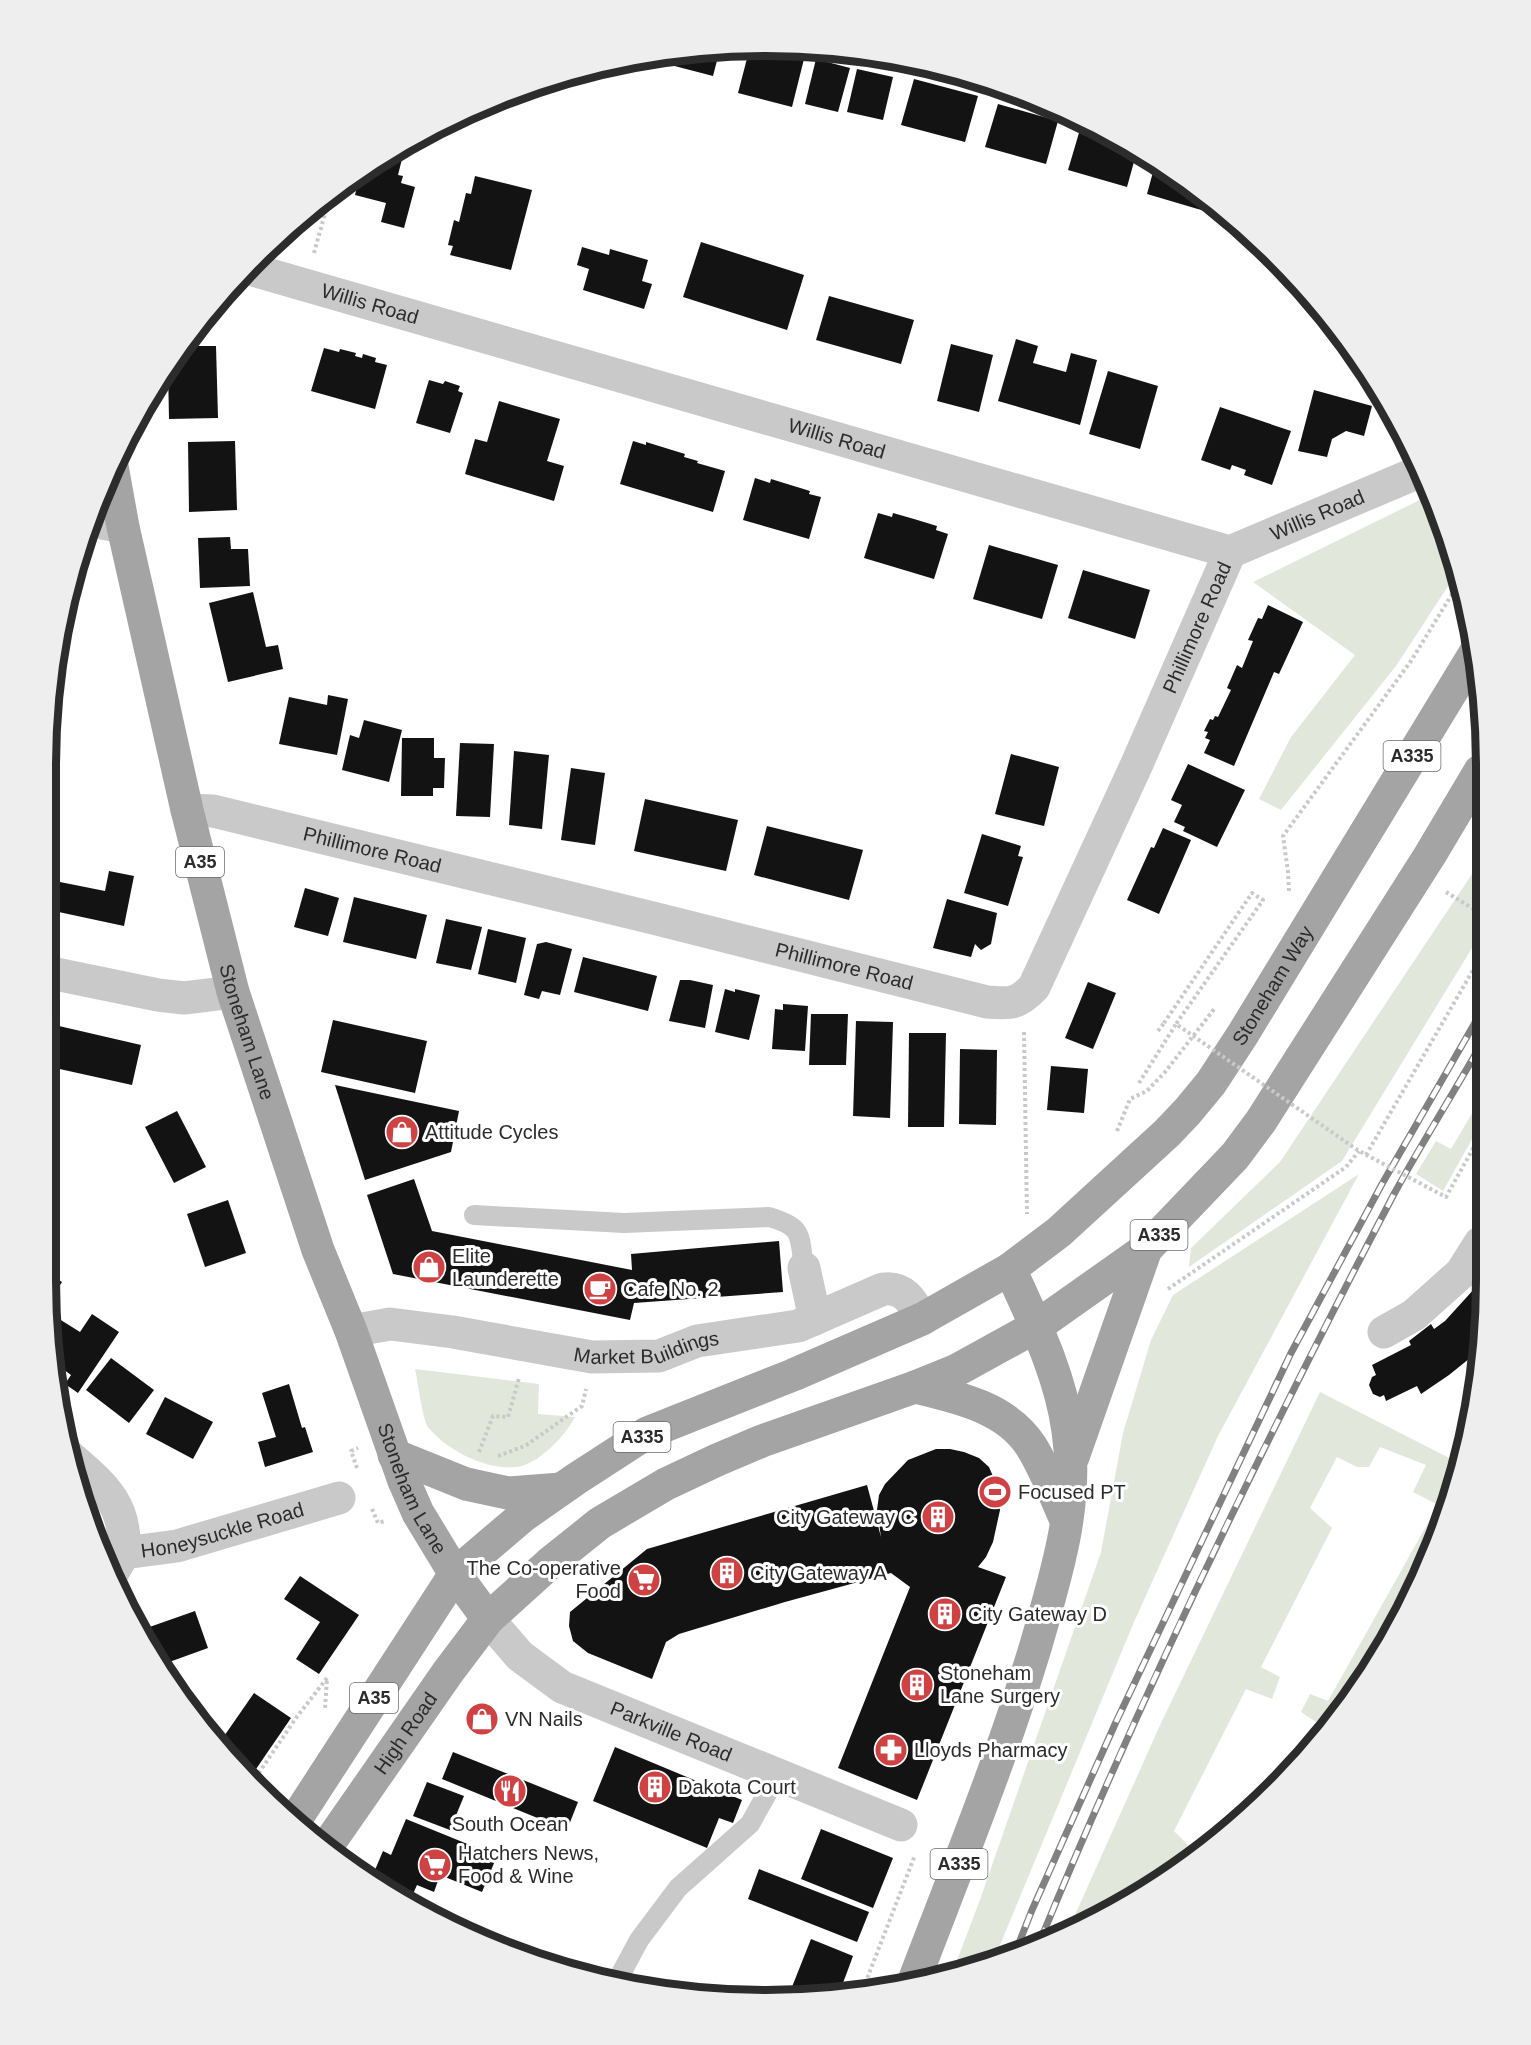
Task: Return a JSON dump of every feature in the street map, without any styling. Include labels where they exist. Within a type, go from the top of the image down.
[{"type":"main road","name":"Stoneham Lane","points":[[109,495],[107,524],[187,810],[233,992],[318,1250],[351,1331],[394,1455],[418,1513],[455,1574]]},
{"type":"main road","name":"Stoneham Way","points":[[1010,1269],[1059,1232],[1133,1166],[1187,1112],[1211,1083],[1468,665]]},
{"type":"main road","name":"A335","points":[[488,1619],[550,1563],[600,1523],[666,1484],[762,1441],[957,1370],[1037,1326],[1146,1249],[1234,1156],[1261,1121],[1430,855],[1476,778]]},
{"type":"main road","points":[[1430,855],[1476,807]]},
{"type":"main road","points":[[1070,1466],[1146,1249]]},
{"type":"main road","name":"A335","points":[[455,1574],[523,1516],[647,1433],[922,1319],[1010,1269],[1037,1326],[1060,1390],[1068,1432],[1070,1466],[1067,1522],[1053,1590],[1016,1710],[917,1973]]},
{"type":"main road","points":[[915,1387],[955,1396],[977,1405],[1000,1416],[1017,1429],[1030,1445],[1067,1522]]},
{"type":"main road","points":[[394,1455],[438,1474],[508,1493],[561,1489]]},
{"type":"main road","name":"A35","points":[[299,1815],[455,1574],[488,1619]]},
{"type":"main road","name":"High Road","points":[[331,1841],[448,1672],[488,1619]]},
{"type":"street","name":"Willis Road","points":[[256,271],[1230,552],[1412,475]]},
{"type":"street","name":"Phillimore Road","points":[[187,810],[213,811],[987,1002],[1007,1003],[1023,999],[1034,987],[1136,766],[1230,552]]},
{"type":"street","points":[[56,974],[158,995],[184,998],[233,992]]},
{"type":"street","points":[[1384,1332],[1414,1315],[1461,1273],[1476,1249]]},
{"type":"street","points":[[804,1268],[815,1319]]},
{"type":"street","name":"Market Buildings","points":[[351,1331],[390,1324],[453,1332],[592,1357],[659,1356],[697,1341],[798,1326],[883,1289],[892,1288],[911,1299],[922,1319]]},
{"type":"street","points":[[81,1466],[101,1484],[122,1518],[125,1537],[118,1562]]},
{"type":"street","name":"Honeysuckle Road","points":[[118,1562],[339,1498]]},
{"type":"street","name":"Parkville Road","points":[[488,1619],[520,1656],[562,1687],[902,1825]]},
{"type":"lane","points":[[474,1215],[624,1222],[769,1217],[787,1222],[799,1234],[804,1268]]},
{"type":"lane","points":[[621,1974],[639,1940],[678,1888],[750,1824],[778,1774]]},
{"type":"path","points":[[304,286],[326,207]]},
{"type":"path","points":[[1287,899],[1289,879],[1283,836],[1411,661],[1453,592]]},
{"type":"path","points":[[1442,890],[1476,911]]},
{"type":"path","points":[[1138,1083],[1176,1024],[1263,900],[1252,893],[1158,1031]]},
{"type":"path","points":[[1366,1155],[1476,965]]},
{"type":"path","points":[[1023,999],[1027,1223]]},
{"type":"path","points":[[1117,1131],[1130,1099],[1147,1091],[1165,1072],[1220,1002]]},
{"type":"path","points":[[1176,1024],[1359,1151],[1446,1197],[1476,1143]]},
{"type":"path","points":[[1167,1291],[1346,1167],[1359,1151]]},
{"type":"path","points":[[477,1457],[493,1416],[508,1418],[528,1346]]},
{"type":"path","points":[[494,1458],[532,1442],[582,1406],[592,1357]]},
{"type":"path","points":[[257,1776],[296,1718],[327,1678],[325,1713]]},
{"type":"path","points":[[866,1982],[922,1839],[902,1825]]},
{"type":"shaded area","points":[[1423,499],[1438,537],[1451,582],[1396,666],[1281,810],[1259,799],[1291,737],[1355,655],[1253,582]]},
{"type":"shaded area","points":[[1476,868],[1476,942],[1342,1161],[1189,1267],[1191,1248],[1280,1162]]},
{"type":"shaded area","points":[[1476,1107],[1476,1132],[1443,1191],[1416,1174],[1436,1141],[1451,1149]]},
{"type":"shaded area","points":[[1359,1174],[1218,1436],[1134,1622],[998,1951],[956,1963],[1101,1552],[1123,1433],[1151,1340],[1173,1295]]},
{"type":"shaded area","points":[[415,1369],[539,1384],[538,1414],[575,1417],[565,1432],[534,1461],[517,1467],[493,1466],[456,1451],[445,1444],[428,1427]]},
{"type":"shaded area","points":[[1320,1392],[1452,1459],[1438,1508],[1402,1594],[1356,1674],[1319,1724],[1301,1712],[1310,1694],[1328,1701],[1438,1505],[1413,1492],[1426,1465],[1380,1447],[1369,1467],[1357,1467],[1337,1457],[1310,1508],[1332,1528],[1261,1667],[1280,1677],[1272,1699],[1246,1689],[1174,1831],[1188,1845],[1184,1853],[1120,1894],[1073,1919],[1161,1723]]},
{"type":"building","points":[[748,56],[805,57],[792,107],[738,93]]},
{"type":"building","points":[[718,57],[713,76],[664,63]]},
{"type":"building","points":[[816,59],[850,68],[838,112],[805,104]]},
{"type":"building","points":[[857,69],[893,77],[883,120],[847,112]]},
{"type":"building","points":[[914,79],[978,96],[965,142],[901,125]]},
{"type":"building","points":[[998,104],[1058,121],[1046,164],[985,147]]},
{"type":"building","points":[[1080,129],[1135,160],[1127,187],[1068,170]]},
{"type":"building","points":[[399,158],[402,159],[398,175],[403,176],[401,183],[415,187],[404,228],[381,222],[386,203],[355,195],[357,185]]},
{"type":"building","points":[[1153,171],[1208,211],[1208,212],[1147,194]]},
{"type":"building","points":[[475,176],[532,190],[511,270],[450,255],[453,246],[448,245],[454,220],[459,222],[466,193],[471,194]]},
{"type":"building","points":[[701,242],[804,275],[787,330],[683,297]]},
{"type":"building","points":[[582,247],[609,255],[610,249],[648,260],[642,281],[652,284],[644,309],[583,290],[589,269],[577,265]]},
{"type":"building","points":[[829,296],[914,320],[901,364],[816,340]]},
{"type":"building","points":[[1016,339],[1038,346],[1033,363],[1066,372],[1071,353],[1097,360],[1080,425],[998,401]]},
{"type":"building","points":[[951,344],[993,355],[979,412],[937,401]]},
{"type":"building","points":[[193,346],[216,346],[218,418],[169,419],[168,382],[175,371]]},
{"type":"building","points":[[324,348],[356,353],[355,356],[362,358],[363,354],[376,358],[375,362],[387,365],[375,409],[311,391]]},
{"type":"building","points":[[1108,371],[1158,386],[1140,449],[1089,434]]},
{"type":"building","points":[[429,380],[443,384],[445,381],[460,386],[458,391],[463,393],[450,433],[416,423]]},
{"type":"building","points":[[1314,390],[1372,406],[1364,436],[1346,431],[1332,439],[1327,457],[1298,451]]},
{"type":"building","points":[[499,401],[560,419],[547,461],[564,466],[554,501],[465,474],[475,439],[487,442]]},
{"type":"building","points":[[1220,407],[1291,431],[1272,485],[1244,475],[1246,470],[1232,465],[1230,470],[1201,460]]},
{"type":"building","points":[[235,441],[237,510],[189,512],[188,442]]},
{"type":"building","points":[[633,441],[646,445],[646,442],[685,454],[684,457],[698,461],[697,463],[725,471],[713,512],[620,484]]},
{"type":"building","points":[[755,478],[770,483],[771,479],[810,491],[809,494],[821,497],[809,539],[743,520]]},
{"type":"building","points":[[878,513],[892,517],[893,513],[914,519],[937,526],[936,530],[948,534],[934,579],[864,558]]},
{"type":"building","points":[[230,537],[231,549],[248,549],[250,586],[200,588],[198,538]]},
{"type":"building","points":[[989,545],[1058,565],[1042,619],[973,599]]},
{"type":"building","points":[[1083,570],[1150,590],[1135,639],[1068,618]]},
{"type":"building","points":[[253,592],[266,647],[278,645],[283,669],[228,682],[209,603]]},
{"type":"building","points":[[1268,605],[1303,622],[1279,674],[1274,672],[1234,766],[1204,753],[1210,740],[1205,738],[1208,732],[1204,731],[1210,719],[1218,717],[1231,690],[1227,688],[1237,665],[1242,668],[1253,641],[1248,640],[1258,618],[1262,619]]},
{"type":"building","points":[[328,695],[348,699],[337,755],[279,744],[289,697],[327,705]]},
{"type":"building","points":[[364,720],[402,730],[389,782],[342,770],[350,735],[359,738]]},
{"type":"building","points":[[402,738],[434,738],[434,758],[445,758],[444,788],[433,788],[433,796],[401,796]]},
{"type":"building","points":[[460,743],[494,744],[490,817],[456,816]]},
{"type":"building","points":[[514,751],[549,755],[542,829],[509,825]]},
{"type":"building","points":[[1011,754],[1059,767],[1044,826],[995,814]]},
{"type":"building","points":[[1188,764],[1245,790],[1217,847],[1183,831],[1185,827],[1174,822],[1182,805],[1171,800]]},
{"type":"building","points":[[571,768],[605,773],[595,845],[561,840]]},
{"type":"building","points":[[645,799],[738,820],[726,871],[634,851]]},
{"type":"building","points":[[767,826],[863,850],[849,900],[754,875]]},
{"type":"building","points":[[1163,828],[1191,840],[1159,914],[1127,900],[1151,847],[1154,848]]},
{"type":"building","points":[[982,834],[1021,846],[1018,856],[1023,857],[1008,906],[964,893]]},
{"type":"building","points":[[109,871],[134,876],[124,926],[56,911],[60,882],[105,891]]},
{"type":"building","points":[[305,888],[339,898],[328,936],[294,927]]},
{"type":"building","points":[[354,897],[427,915],[416,959],[343,942]]},
{"type":"building","points":[[947,899],[997,913],[991,944],[981,950],[975,944],[971,957],[933,948]]},
{"type":"building","points":[[446,919],[482,927],[471,970],[436,963]]},
{"type":"building","points":[[488,929],[526,938],[516,983],[478,974]]},
{"type":"building","points":[[546,942],[572,949],[560,995],[542,991],[539,999],[524,995],[537,944]]},
{"type":"building","points":[[583,957],[657,976],[648,1011],[574,992]]},
{"type":"building","points":[[680,980],[713,985],[705,1028],[669,1021]]},
{"type":"building","points":[[1088,982],[1116,993],[1093,1049],[1065,1038]]},
{"type":"building","points":[[725,989],[760,995],[749,1040],[715,1032]]},
{"type":"building","points":[[783,1004],[808,1006],[805,1051],[772,1049],[775,1009],[783,1010]]},
{"type":"building","points":[[811,1014],[848,1014],[846,1065],[809,1065]]},
{"type":"building","points":[[333,1020],[427,1041],[415,1093],[321,1072]]},
{"type":"building","points":[[856,1021],[893,1022],[890,1118],[853,1116]]},
{"type":"building","points":[[56,1025],[141,1045],[132,1085],[56,1068]]},
{"type":"building","points":[[909,1033],[946,1033],[944,1127],[908,1127]]},
{"type":"building","points":[[960,1049],[997,1050],[996,1125],[959,1124]]},
{"type":"building","points":[[1051,1066],[1088,1069],[1084,1113],[1047,1110]]},
{"type":"building","name":"Attitude Cycles","points":[[335,1085],[459,1111],[451,1152],[365,1180]]},
{"type":"building","points":[[177,1111],[206,1167],[174,1183],[145,1127]]},
{"type":"building","points":[[414,1179],[432,1231],[632,1270],[631,1254],[779,1241],[783,1292],[634,1303],[630,1320],[393,1274],[367,1195]]},
{"type":"building","points":[[228,1200],[246,1253],[205,1267],[187,1214]]},
{"type":"building","points":[[56,1278],[62,1282],[56,1291]]},
{"type":"building","points":[[1476,1280],[1471,1358],[1421,1394],[1417,1386],[1386,1401],[1384,1395],[1380,1397],[1373,1394],[1369,1385],[1372,1377],[1376,1375],[1372,1365],[1411,1345],[1409,1341],[1431,1324],[1434,1329],[1445,1321],[1475,1288],[1472,1285]]},
{"type":"building","points":[[92,1314],[119,1332],[78,1393],[65,1384],[71,1375],[62,1368],[57,1318],[80,1332]]},
{"type":"building","points":[[111,1358],[154,1390],[129,1423],[86,1390]]},
{"type":"building","points":[[289,1384],[302,1428],[305,1427],[313,1452],[265,1467],[258,1442],[276,1437],[262,1393]]},
{"type":"building","points":[[165,1397],[213,1422],[193,1459],[146,1434]]},
{"type":"building","points":[[936,1449],[964,1452],[979,1458],[989,1467],[995,1481],[1000,1510],[993,1542],[978,1567],[1006,1577],[917,1800],[838,1768],[910,1587],[891,1573],[679,1634],[666,1642],[652,1679],[588,1653],[573,1641],[569,1626],[570,1612],[647,1549],[867,1485],[881,1537],[877,1510],[879,1495],[885,1484],[908,1460]]},
{"type":"building","points":[[300,1576],[359,1615],[319,1674],[296,1659],[320,1622],[284,1599]]},
{"type":"building","points":[[195,1611],[208,1648],[168,1662],[148,1628]]},
{"type":"building","points":[[254,1693],[291,1718],[254,1772],[223,1737]]},
{"type":"building","name":"Dakota Court","points":[[615,1747],[742,1800],[733,1823],[719,1818],[707,1848],[593,1801]]},
{"type":"building","name":"South Ocean","points":[[453,1752],[578,1802],[567,1830],[442,1779]]},
{"type":"building","points":[[427,1782],[464,1796],[450,1830],[413,1816]]},
{"type":"building","name":"Hatchers News, Food & Wine","points":[[406,1819],[497,1856],[482,1892],[440,1875],[434,1892],[417,1885],[413,1894],[374,1872],[383,1851],[391,1855]]},
{"type":"building","points":[[821,1829],[893,1858],[873,1908],[801,1879]]},
{"type":"building","points":[[759,1869],[869,1912],[857,1942],[748,1899]]},
{"type":"building","points":[[811,1939],[853,1956],[842,1985],[791,1989]]},
{"type":"railway","points":[[1019,1942],[1116,1722],[1291,1353],[1382,1184],[1476,1021]]},
{"type":"railway","points":[[1044,1932],[1164,1657],[1253,1470],[1394,1194],[1476,1053]]},
{"type":"place","name":"Attitude Cycles","points":[[402,1132]]},
{"type":"place","name":"Elite Launderette","points":[[429,1267]]},
{"type":"place","name":"Cafe No. 2","points":[[600,1289]]},
{"type":"place","name":"Focused PT","points":[[995,1492]]},
{"type":"place","name":"City Gateway C","points":[[938,1517]]},
{"type":"place","name":"City Gateway A","points":[[727,1573]]},
{"type":"place","name":"The Co-operative Food","points":[[644,1580]]},
{"type":"place","name":"City Gateway D","points":[[945,1614]]},
{"type":"place","name":"Stoneham Lane Surgery","points":[[917,1685]]},
{"type":"place","name":"VN Nails","points":[[482,1719]]},
{"type":"place","name":"Lloyds Pharmacy","points":[[891,1750]]},
{"type":"place","name":"Dakota Court","points":[[655,1787]]},
{"type":"place","name":"South Ocean","points":[[510,1791]]},
{"type":"place","name":"Hatchers News, Food & Wine","points":[[435,1865]]}]
